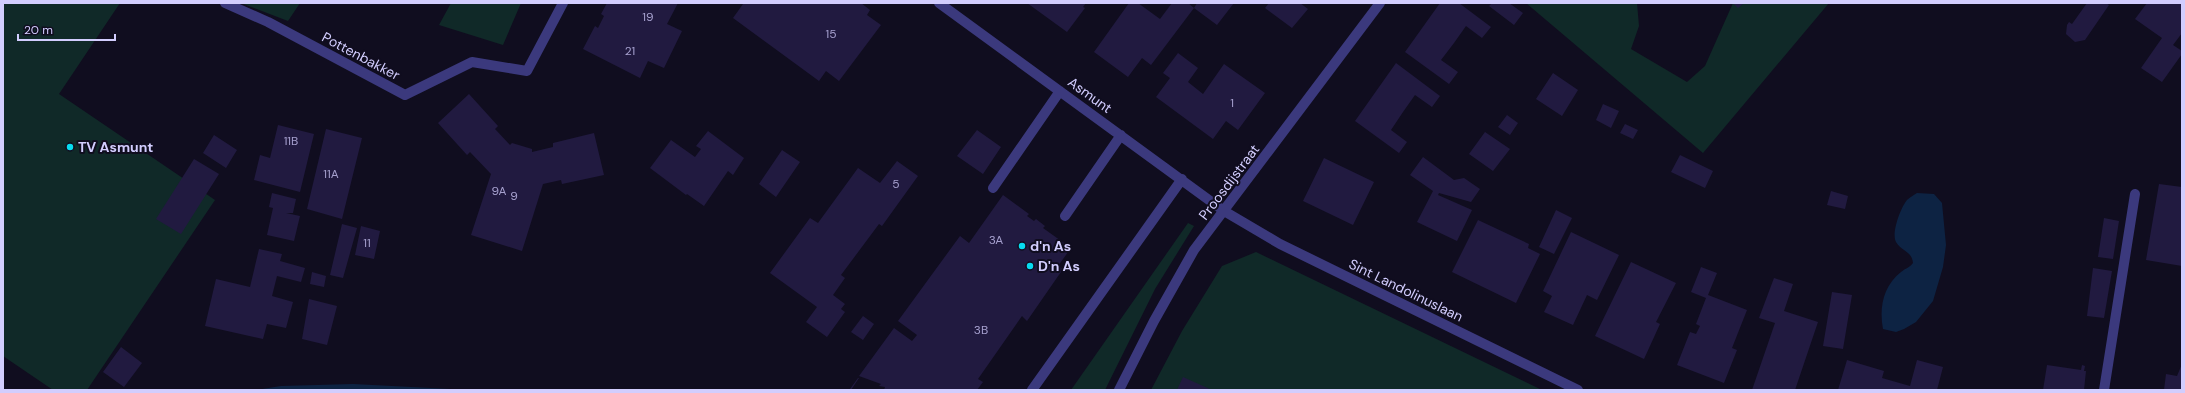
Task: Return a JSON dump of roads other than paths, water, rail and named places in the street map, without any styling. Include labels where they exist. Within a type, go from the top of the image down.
[{"type":"street","name":"Pottenbakker","points":[[226,3],[268,22],[405,95],[472,62],[527,71],[563,3]]},
{"type":"street","name":"Asmunt","points":[[939,3],[1224,211]]},
{"type":"street","name":"Proosdijstraat","points":[[1119,390],[1154,321],[1194,250],[1380,3]]},
{"type":"street","points":[[994,188],[1060,91]]},
{"type":"street","points":[[1065,216],[1121,135]]},
{"type":"street","points":[[1032,390],[1182,179]]},
{"type":"street","points":[[2104,390],[2135,194]]},
{"type":"street","name":"Sint Landolinuslaan","points":[[1224,211],[1280,244],[1578,390]]},
{"type":"water","points":[[1917,193],[1934,194],[1942,203],[1946,245],[1943,267],[1933,301],[1916,322],[1896,332],[1883,329],[1882,305],[1886,291],[1890,284],[1901,272],[1913,263],[1911,256],[1896,242],[1895,233],[1897,220],[1905,203]]},
{"type":"water","points":[[353,384],[470,390],[256,390],[281,386]]},
{"type":"place","name":"TV Asmunt","points":[[70,147]]},
{"type":"place","name":"d'n As","points":[[1022,246]]},
{"type":"place","name":"D'n As","points":[[1030,266]]}]
